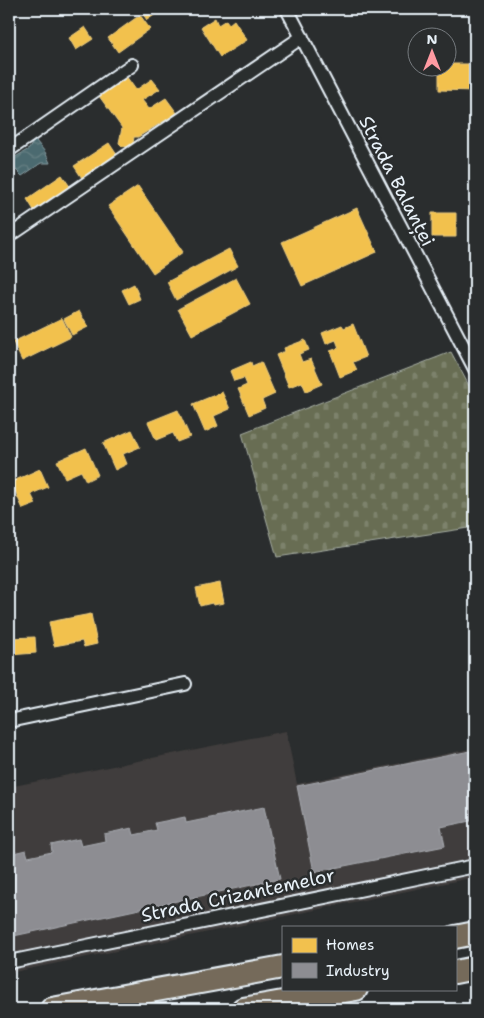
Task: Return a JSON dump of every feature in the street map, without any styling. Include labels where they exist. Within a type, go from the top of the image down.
[{"type":"highway","points":[[456,937],[475,933]]},
{"type":"highway","points":[[52,1009],[282,967]]},
{"type":"highway","points":[[456,972],[475,968]]},
{"type":"highway","points":[[243,1009],[350,990]]},
{"type":"street","name":"Strada Balanței","points":[[287,9],[475,370]]},
{"type":"street","points":[[9,236],[302,37]]},
{"type":"street","points":[[9,150],[132,65]]},
{"type":"street","points":[[9,721],[185,684]]},
{"type":"street","name":"Strada Crizantemelor","points":[[9,962],[475,866]]},
{"type":"shaded area","points":[[286,731],[297,784],[475,748],[475,877],[9,973],[9,787]]},
{"type":"green space","points":[[451,352],[475,397],[475,527],[277,557],[242,433]]},
{"type":"water","points":[[36,141],[45,152],[50,163],[41,163],[22,176],[15,169],[12,159],[29,149],[33,142]]},
{"type":"building: Homes","points":[[141,9],[163,9],[147,20]]},
{"type":"building: Homes","points":[[140,15],[150,29],[118,52],[108,38]]},
{"type":"building: Homes","points":[[215,18],[218,25],[226,20],[229,24],[234,20],[247,40],[220,57],[201,27]]},
{"type":"building: Homes","points":[[85,27],[93,39],[76,50],[69,38]]},
{"type":"building: Homes","points":[[456,64],[475,64],[475,91],[439,90],[439,78],[456,78]]},
{"type":"building: Homes","points":[[126,76],[136,90],[152,79],[160,89],[142,100],[149,109],[166,98],[177,113],[138,137],[134,137],[133,143],[129,147],[122,146],[119,143],[122,128],[99,96]]},
{"type":"building: Homes","points":[[109,143],[117,155],[82,178],[74,166]]},
{"type":"building: Homes","points":[[62,175],[71,188],[35,212],[27,199]]},
{"type":"building: Homes","points":[[138,186],[183,252],[153,273],[108,206]]},
{"type":"building: Homes","points":[[357,208],[377,252],[302,286],[282,242]]},
{"type":"building: Homes","points":[[432,213],[456,213],[456,237],[432,237]]},
{"type":"building: Homes","points":[[229,249],[238,266],[176,300],[167,282]]},
{"type":"building: Homes","points":[[236,278],[250,304],[192,335],[178,309]]},
{"type":"building: Homes","points":[[134,284],[140,299],[129,304],[122,290]]},
{"type":"building: Homes","points":[[79,311],[88,327],[72,335],[64,319]]},
{"type":"building: Homes","points":[[62,318],[71,337],[22,361],[13,342]]},
{"type":"building: Homes","points":[[353,324],[366,357],[353,362],[357,370],[340,377],[330,351],[339,348],[336,340],[326,344],[322,333],[342,325],[344,328]]},
{"type":"building: Homes","points":[[305,340],[309,350],[299,354],[302,362],[311,359],[322,384],[306,391],[302,382],[289,387],[276,355],[285,351],[284,348]]},
{"type":"building: Homes","points":[[251,362],[252,366],[261,362],[275,394],[262,400],[265,408],[249,415],[238,389],[247,385],[244,378],[234,381],[230,371]]},
{"type":"building: Homes","points":[[222,392],[230,409],[214,416],[218,426],[205,432],[193,404]]},
{"type":"building: Homes","points":[[178,410],[190,437],[177,442],[173,433],[156,440],[148,422]]},
{"type":"building: Homes","points":[[132,430],[140,447],[123,454],[127,464],[115,470],[103,443]]},
{"type":"building: Homes","points":[[86,448],[98,475],[86,481],[81,471],[65,478],[57,461]]},
{"type":"building: Homes","points":[[40,469],[48,487],[31,494],[36,504],[23,509],[11,482]]},
{"type":"building: Homes","points":[[220,583],[224,603],[200,606],[196,588]]},
{"type":"building: Homes","points":[[91,614],[97,644],[84,647],[82,641],[54,646],[49,622]]},
{"type":"building: Homes","points":[[35,637],[36,653],[9,655],[9,638]]},
{"type":"building: Industry","points":[[475,750],[475,820],[441,827],[445,846],[314,872],[297,786]]},
{"type":"building: Industry","points":[[264,807],[280,879],[9,937],[9,854],[26,850],[28,857],[52,852],[51,845],[79,839],[81,846],[105,841],[104,834],[132,828],[134,835],[157,830],[155,823],[185,817],[186,823]]}]
